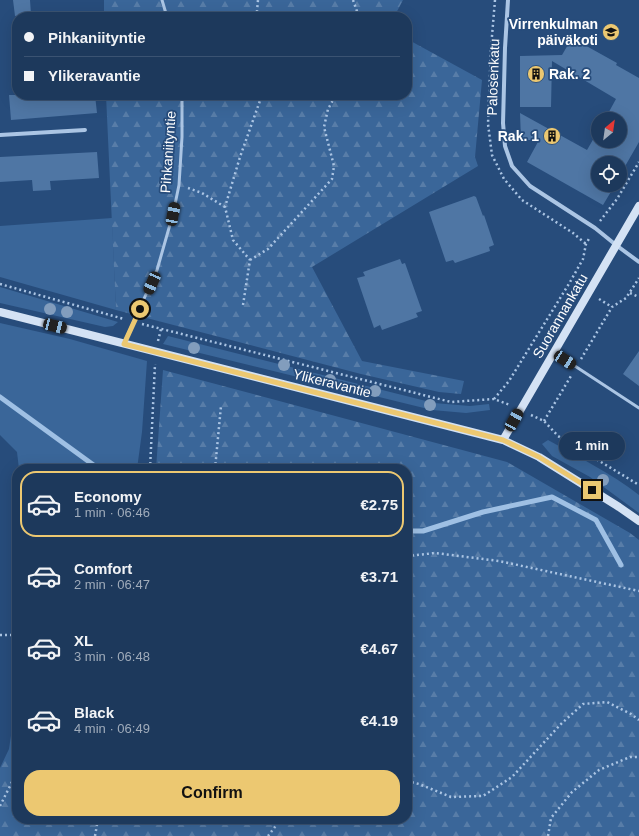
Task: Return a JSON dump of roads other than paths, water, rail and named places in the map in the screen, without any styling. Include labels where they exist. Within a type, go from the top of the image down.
[{"type":"street","name":"Palosenkatu","points":[[508,0],[503,123],[505,146],[512,166],[530,186],[595,228],[639,262]]},
{"type":"street","points":[[0,135],[85,130]]},
{"type":"street","name":"Suorannankatu","points":[[503,440],[639,206]]},
{"type":"street","name":"Ylikeravantie","points":[[0,312],[503,440],[539,457],[619,507],[639,522]]},
{"type":"lane","points":[[162,0],[166,12]]},
{"type":"lane","name":"Pihkaniityntie","points":[[124,344],[157,270],[173,214],[179,185],[182,137],[182,100]]},
{"type":"lane","points":[[554,352],[639,408]]},
{"type":"waterway","points":[[0,397],[92,464]]},
{"type":"waterway","points":[[412,531],[423,531],[483,512],[552,497],[596,520],[621,565]]},
{"type":"place","name":"Virrenkulman päiväkoti","points":[[611,32]]},
{"type":"place","name":"Rak. 2","points":[[536,74]]},
{"type":"place","name":"Rak. 1","points":[[552,136]]}]
